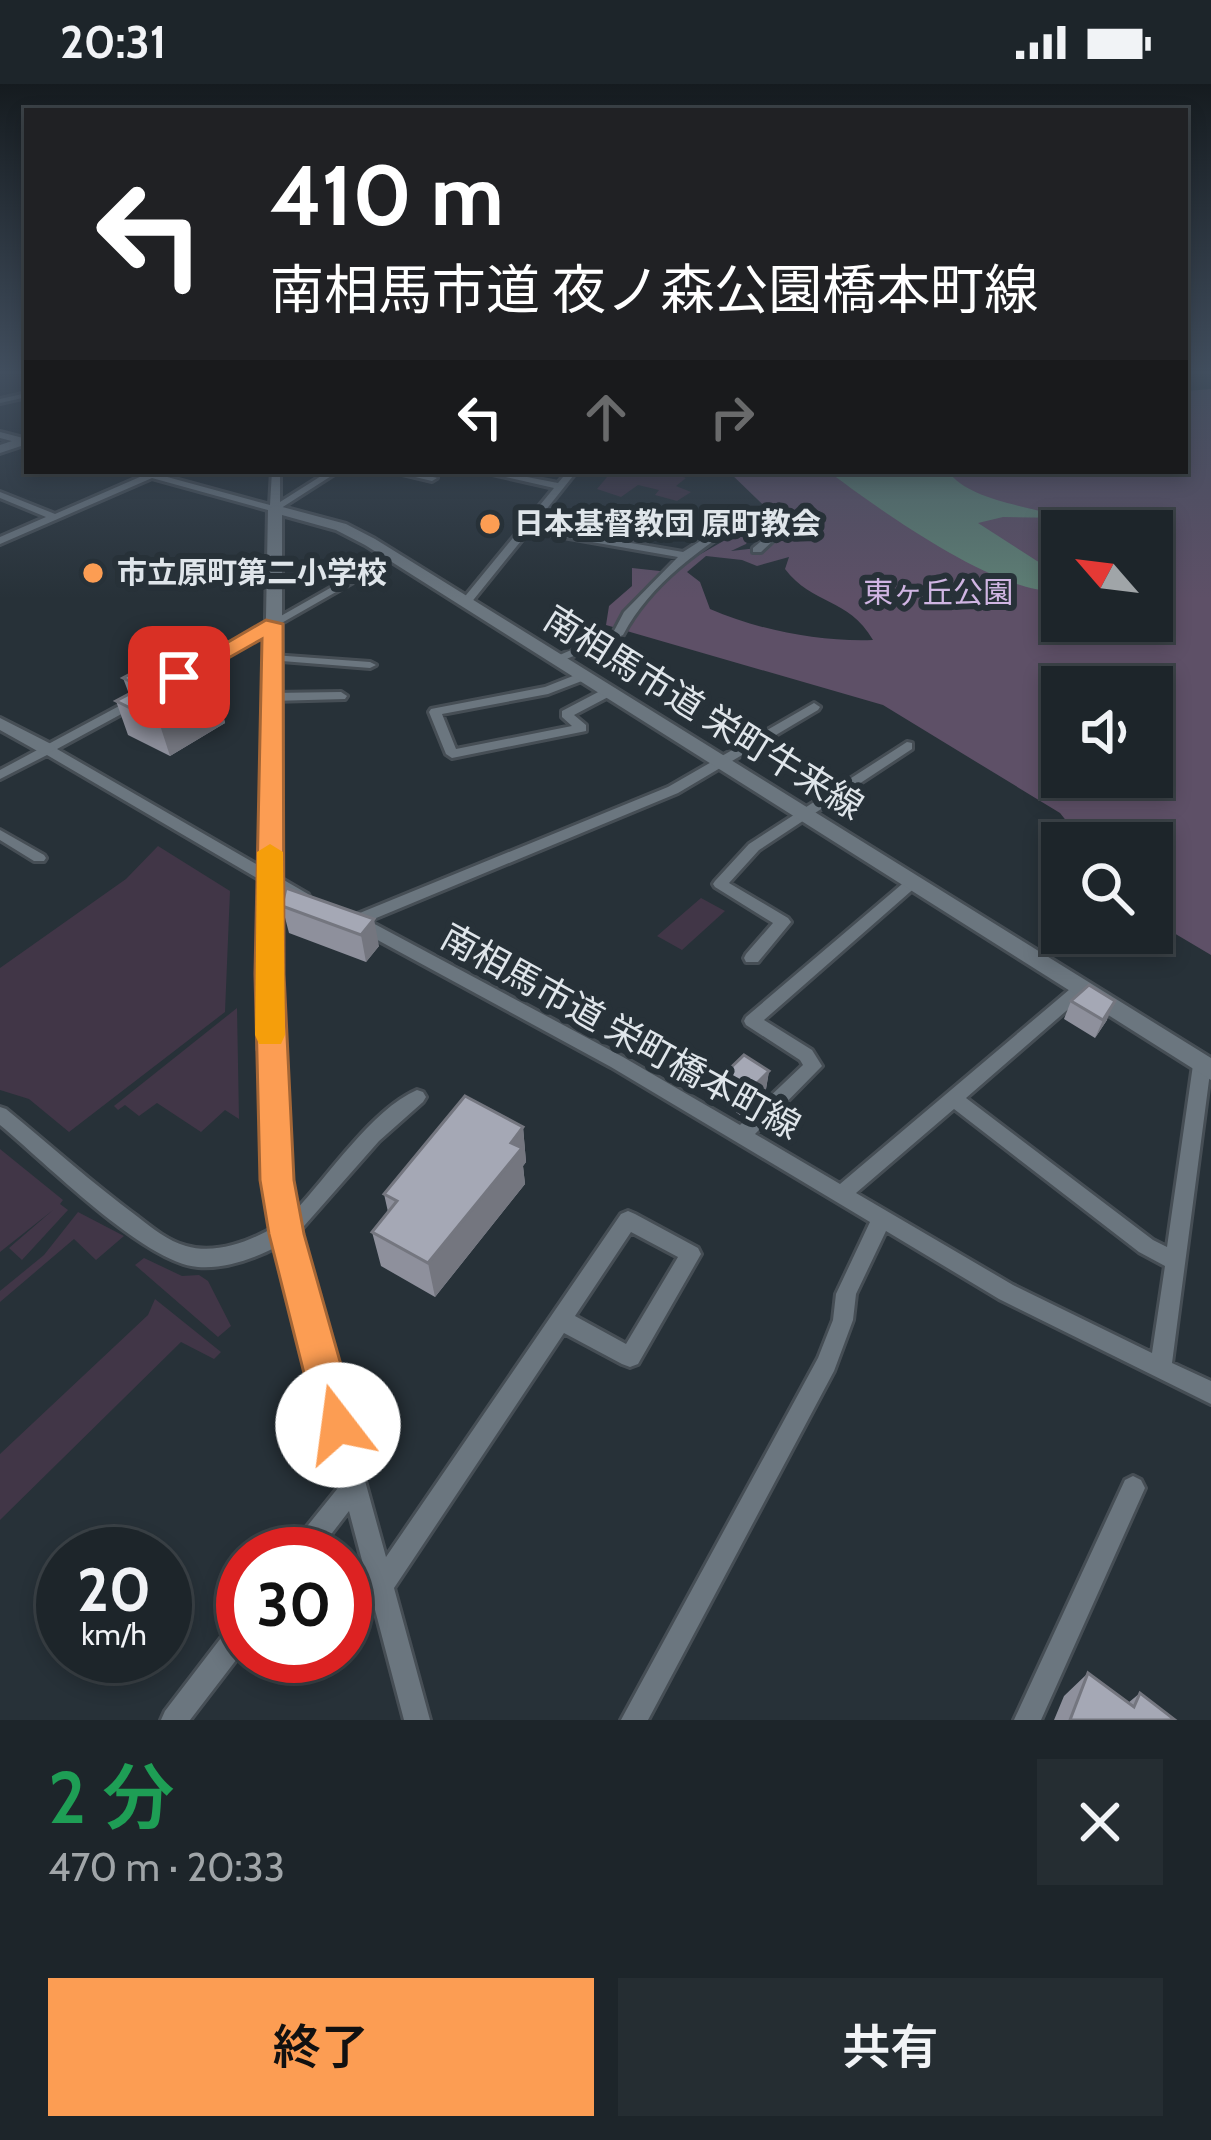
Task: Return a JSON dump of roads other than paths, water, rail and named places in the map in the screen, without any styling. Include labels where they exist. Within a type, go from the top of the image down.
[{"type":"street","points":[[0,541],[155,474]]},
{"type":"street","name":"南相馬市道 栄町牛来線","points":[[160,474],[346,529],[394,556],[1207,1068]]},
{"type":"street","points":[[276,474],[269,879],[277,1180],[286,1234],[417,1720]]},
{"type":"street","points":[[274,509],[329,474]]},
{"type":"street","points":[[410,474],[432,478]]},
{"type":"street","points":[[466,602],[570,474]]},
{"type":"street","points":[[519,475],[560,486]]},
{"type":"street","points":[[0,495],[54,518]]},
{"type":"street","points":[[0,508],[19,502]]},
{"type":"street","points":[[557,659],[619,633],[628,614],[685,555],[748,513],[765,518],[773,534],[757,550]]},
{"type":"street","points":[[526,528],[685,555]]},
{"type":"street","points":[[179,677],[394,556]]},
{"type":"street","points":[[273,658],[370,664]]},
{"type":"street","points":[[584,676],[548,690],[435,712],[452,754],[582,728],[566,714],[608,692]]},
{"type":"street","points":[[272,697],[341,696]]},
{"type":"street","points":[[0,776],[138,700]]},
{"type":"street","points":[[355,920],[656,797],[722,764],[814,707]]},
{"type":"street","name":"南相馬市道 栄町橋本町線","points":[[0,723],[269,879],[578,1040],[1024,1301],[1211,1393]]},
{"type":"street","points":[[752,958],[784,922],[720,884],[754,847],[908,746]]},
{"type":"street","points":[[0,834],[39,858]]},
{"type":"street","points":[[742,1135],[813,1066],[806,1055],[752,1021],[913,882]]},
{"type":"street","points":[[842,1195],[1082,988]]},
{"type":"street","points":[[1161,1366],[1173,1260],[1207,1068]]},
{"type":"street","points":[[0,1114],[154,1238],[186,1256],[227,1255],[286,1234],[418,1097]]},
{"type":"street","points":[[954,1099],[1146,1246],[1173,1260]]},
{"type":"street","points":[[634,1720],[826,1364],[843,1320],[846,1294],[882,1218]]},
{"type":"street","points":[[382,1584],[628,1220],[691,1254],[630,1357],[563,1321]]},
{"type":"street","points":[[323,1527],[354,1486]]},
{"type":"street","points":[[1027,1720],[1133,1488]]},
{"type":"street","points":[[174,1720],[216,1665]]},
{"type":"place","name":"日本基督教団 原町教会","points":[[490,524]]},
{"type":"place","name":"市立原町第二小学校","points":[[93,573]]},
{"type":"park label","name":"東ヶ丘公園","points":[[938,593]]}]
